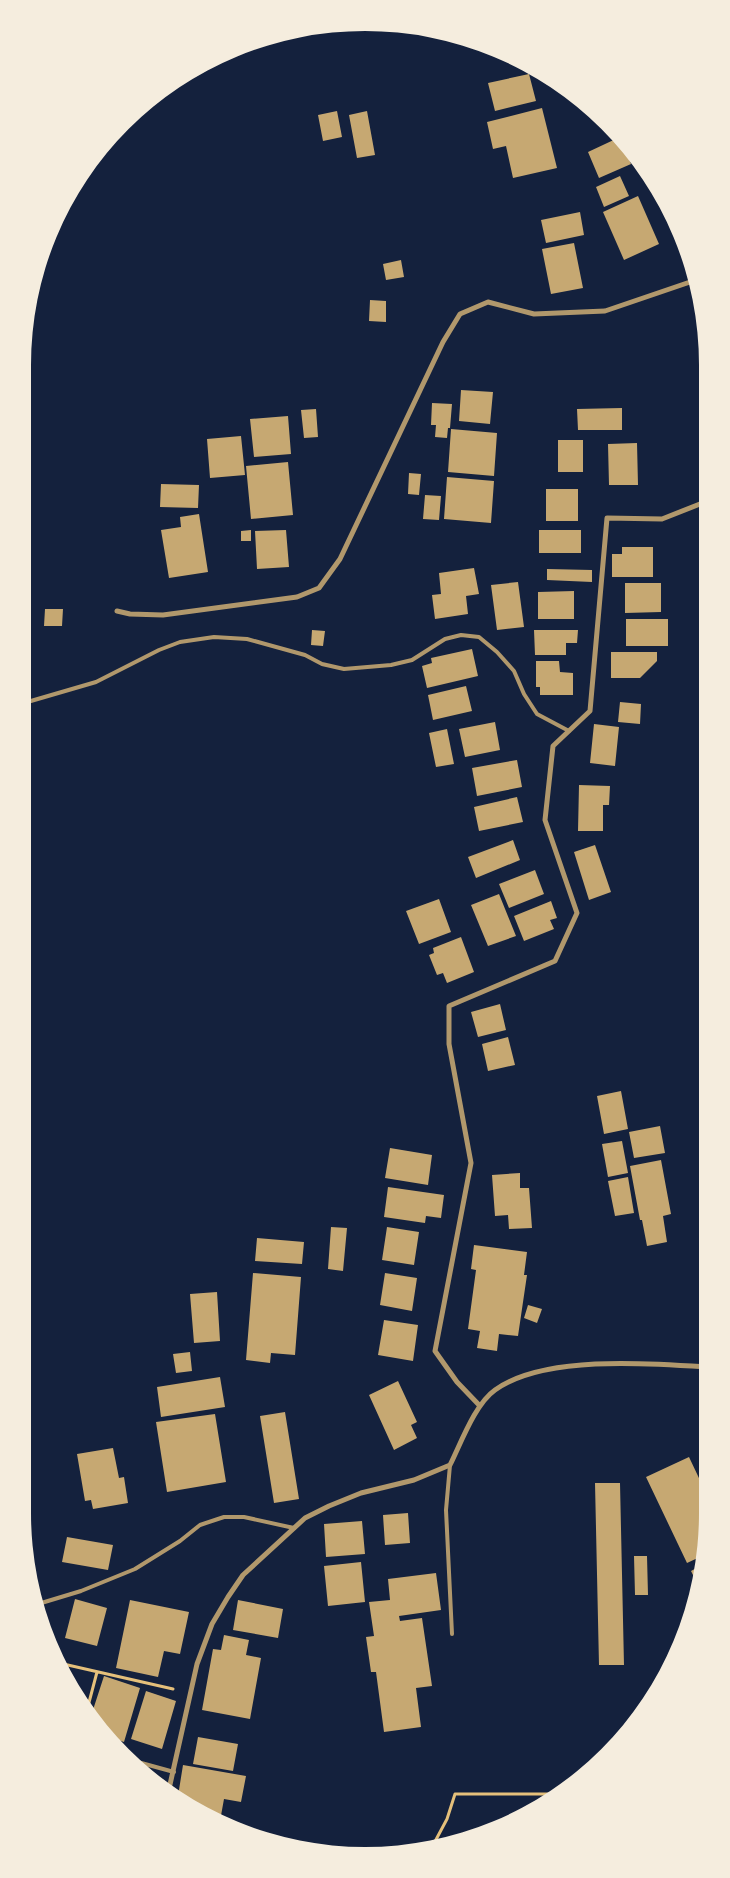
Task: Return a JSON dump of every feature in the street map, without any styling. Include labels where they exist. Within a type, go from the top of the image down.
[{"type":"street","points":[[117,611],[130,614],[163,615],[297,597],[319,588],[340,559],[443,342],[460,314],[488,302],[534,314],[605,312],[688,283]]},
{"type":"street","points":[[480,1406],[456,1382],[435,1351],[470,1164],[449,1044],[449,1006],[555,961],[577,913],[545,820],[554,746],[590,711],[607,518],[662,519],[699,504]]},
{"type":"street","points":[[170,1784],[197,1664],[212,1624],[243,1576],[305,1518],[361,1493],[414,1480],[450,1465],[480,1406],[494,1390],[519,1377],[546,1370],[614,1363],[699,1367]]},
{"type":"lane","points":[[31,701],[96,682],[180,642],[214,637],[247,639],[305,656],[322,664],[344,669],[412,660],[444,639],[461,635],[479,637],[497,652],[514,671],[524,694],[536,714],[569,731]]},
{"type":"lane","points":[[450,1465],[446,1510],[452,1634]]},
{"type":"lane","points":[[44,1602],[81,1591],[135,1569],[180,1541],[200,1525],[224,1517],[244,1517],[294,1528]]},
{"type":"lane","points":[[145,1764],[174,1772]]},
{"type":"path","points":[[68,1665],[191,1693]]},
{"type":"path","points":[[89,1700],[97,1672]]},
{"type":"path","points":[[436,1839],[447,1819],[455,1794],[545,1794]]},
{"type":"building","points":[[528,74],[536,101],[495,111],[488,83]]},
{"type":"building","points":[[542,108],[557,168],[513,178],[506,146],[493,149],[487,122]]},
{"type":"building","points":[[337,111],[342,137],[323,141],[318,115]]},
{"type":"building","points":[[367,111],[375,155],[357,158],[349,115]]},
{"type":"building","points":[[612,141],[631,164],[599,178],[588,152]]},
{"type":"building","points":[[620,176],[629,196],[604,207],[596,187]]},
{"type":"building","points":[[638,196],[659,244],[624,260],[603,212]]},
{"type":"building","points":[[580,212],[584,235],[546,243],[541,220]]},
{"type":"building","points":[[574,243],[583,288],[551,294],[542,249]]},
{"type":"building","points":[[401,260],[404,277],[386,280],[383,264]]},
{"type":"building","points":[[370,300],[386,301],[386,322],[369,321]]},
{"type":"building","points":[[461,390],[493,392],[490,424],[459,421]]},
{"type":"building","points":[[432,403],[452,404],[450,428],[448,428],[447,438],[435,437],[436,425],[431,425]]},
{"type":"building","points":[[622,408],[622,430],[578,430],[577,409]]},
{"type":"building","points":[[316,409],[318,437],[304,438],[301,410]]},
{"type":"building","points":[[288,416],[291,454],[254,457],[250,419]]},
{"type":"building","points":[[451,429],[497,433],[494,476],[448,472]]},
{"type":"building","points":[[241,436],[245,475],[210,478],[207,439]]},
{"type":"building","points":[[558,440],[583,440],[583,472],[558,472]]},
{"type":"building","points":[[637,443],[638,485],[609,485],[608,444]]},
{"type":"building","points":[[288,462],[293,515],[251,519],[246,466]]},
{"type":"building","points":[[409,473],[421,474],[419,495],[408,494]]},
{"type":"building","points":[[447,477],[494,481],[491,523],[444,519]]},
{"type":"building","points":[[161,484],[199,485],[198,508],[160,507]]},
{"type":"building","points":[[546,489],[578,489],[578,521],[546,521]]},
{"type":"building","points":[[425,495],[441,496],[439,520],[423,519]]},
{"type":"building","points":[[199,514],[208,572],[169,578],[161,530],[181,527],[180,517]]},
{"type":"building","points":[[251,530],[251,541],[241,541],[241,531]]},
{"type":"building","points":[[286,530],[289,567],[257,569],[255,531]]},
{"type":"building","points":[[539,530],[581,530],[581,553],[539,553]]},
{"type":"building","points":[[622,547],[653,547],[653,577],[612,577],[612,554],[622,554]]},
{"type":"building","points":[[474,568],[479,594],[466,596],[468,614],[435,619],[432,595],[441,594],[439,573]]},
{"type":"building","points":[[547,569],[592,570],[592,582],[547,580]]},
{"type":"building","points":[[518,582],[524,627],[497,630],[491,585]]},
{"type":"building","points":[[625,583],[661,583],[661,612],[625,613]]},
{"type":"building","points":[[574,591],[574,619],[538,619],[538,592]]},
{"type":"building","points":[[45,609],[63,609],[62,626],[44,626]]},
{"type":"building","points":[[626,619],[668,619],[668,646],[626,646]]},
{"type":"building","points":[[312,630],[325,631],[323,646],[311,645]]},
{"type":"building","points":[[534,630],[578,630],[577,643],[566,643],[566,655],[535,655]]},
{"type":"building","points":[[472,649],[478,676],[427,688],[422,666],[432,663],[431,658]]},
{"type":"building","points":[[611,652],[657,652],[657,661],[640,678],[611,678]]},
{"type":"building","points":[[536,661],[559,661],[560,672],[573,673],[573,695],[540,695],[540,687],[536,687]]},
{"type":"building","points":[[466,686],[472,711],[433,720],[428,695]]},
{"type":"building","points":[[620,702],[641,704],[640,724],[618,722]]},
{"type":"building","points":[[495,722],[500,750],[465,757],[459,729]]},
{"type":"building","points":[[594,724],[619,727],[615,766],[590,763]]},
{"type":"building","points":[[447,729],[454,764],[436,767],[429,733]]},
{"type":"building","points":[[517,760],[522,787],[477,796],[472,768]]},
{"type":"building","points":[[579,785],[610,786],[609,805],[603,805],[603,831],[578,831]]},
{"type":"building","points":[[517,797],[523,822],[479,831],[474,807]]},
{"type":"building","points":[[513,840],[520,860],[476,878],[468,857]]},
{"type":"building","points":[[595,845],[611,892],[589,900],[574,852]]},
{"type":"building","points":[[535,870],[544,894],[509,908],[499,884]]},
{"type":"building","points":[[499,894],[516,936],[488,946],[471,905]]},
{"type":"building","points":[[439,899],[451,932],[419,944],[406,911]]},
{"type":"building","points":[[551,901],[557,918],[550,920],[554,929],[524,941],[514,916]]},
{"type":"building","points":[[461,937],[474,972],[447,983],[443,973],[437,975],[429,955],[434,953],[433,948]]},
{"type":"building","points":[[500,1004],[506,1030],[478,1037],[471,1012]]},
{"type":"building","points":[[508,1037],[515,1065],[488,1071],[482,1044]]},
{"type":"building","points":[[621,1091],[628,1129],[604,1134],[597,1096]]},
{"type":"building","points":[[660,1126],[665,1153],[634,1158],[629,1132]]},
{"type":"building","points":[[622,1141],[628,1173],[608,1177],[602,1144]]},
{"type":"building","points":[[390,1148],[432,1155],[428,1185],[385,1178]]},
{"type":"building","points":[[661,1160],[671,1214],[663,1216],[667,1242],[647,1246],[630,1166]]},
{"type":"building","points":[[520,1173],[520,1188],[529,1188],[532,1228],[509,1229],[508,1215],[495,1216],[492,1175]]},
{"type":"building","points":[[628,1177],[634,1213],[615,1216],[608,1181]]},
{"type":"building","points":[[388,1187],[444,1195],[441,1218],[426,1216],[425,1223],[384,1217]]},
{"type":"building","points":[[331,1227],[347,1228],[343,1271],[328,1269]]},
{"type":"building","points":[[387,1227],[419,1232],[414,1265],[382,1260]]},
{"type":"building","points":[[257,1238],[304,1242],[302,1264],[255,1261]]},
{"type":"building","points":[[474,1245],[527,1252],[524,1275],[527,1275],[518,1336],[499,1334],[497,1351],[477,1348],[480,1331],[468,1329],[476,1270],[471,1269]]},
{"type":"building","points":[[253,1273],[301,1277],[295,1355],[271,1353],[270,1363],[246,1360]]},
{"type":"building","points":[[385,1273],[417,1278],[412,1311],[380,1305]]},
{"type":"building","points":[[217,1292],[220,1341],[194,1343],[190,1294]]},
{"type":"building","points":[[528,1305],[542,1309],[537,1323],[524,1318]]},
{"type":"building","points":[[384,1320],[418,1325],[413,1361],[378,1355]]},
{"type":"building","points":[[190,1352],[192,1371],[176,1373],[173,1354]]},
{"type":"building","points":[[220,1377],[225,1407],[161,1417],[157,1387]]},
{"type":"building","points":[[398,1381],[417,1422],[411,1425],[417,1438],[394,1450],[369,1395]]},
{"type":"building","points":[[285,1412],[299,1499],[274,1503],[260,1416]]},
{"type":"building","points":[[215,1414],[226,1482],[167,1492],[156,1422]]},
{"type":"building","points":[[113,1448],[119,1478],[124,1477],[128,1503],[93,1509],[91,1500],[85,1501],[77,1454]]},
{"type":"building","points":[[689,1457],[699,1478],[696,1559],[687,1563],[646,1477]]},
{"type":"building","points":[[595,1483],[620,1483],[624,1665],[599,1665]]},
{"type":"building","points":[[408,1513],[410,1543],[385,1545],[383,1515]]},
{"type":"building","points":[[362,1521],[365,1554],[326,1557],[324,1524]]},
{"type":"building","points":[[67,1537],[113,1545],[108,1570],[62,1562]]},
{"type":"building","points":[[634,1556],[647,1556],[648,1595],[635,1595]]},
{"type":"building","points":[[361,1562],[365,1602],[328,1606],[324,1566]]},
{"type":"building","points":[[436,1573],[441,1610],[399,1616],[400,1621],[422,1618],[432,1686],[416,1688],[421,1727],[384,1732],[376,1672],[371,1672],[366,1637],[374,1636],[369,1602],[390,1600],[388,1579]]},
{"type":"building","points":[[75,1599],[107,1608],[97,1646],[65,1638]]},
{"type":"building","points":[[130,1600],[189,1612],[180,1654],[164,1651],[158,1677],[116,1668]]},
{"type":"building","points":[[238,1600],[283,1609],[278,1638],[233,1630]]},
{"type":"building","points":[[224,1635],[249,1640],[246,1655],[261,1658],[250,1719],[202,1710],[213,1649],[221,1650]]},
{"type":"building","points":[[104,1676],[140,1688],[124,1742],[114,1733],[94,1707]]},
{"type":"building","points":[[146,1691],[176,1701],[162,1749],[131,1739]]},
{"type":"building","points":[[198,1737],[238,1744],[233,1771],[193,1764]]},
{"type":"building","points":[[183,1765],[246,1776],[241,1802],[224,1799],[221,1814],[179,1790]]}]
